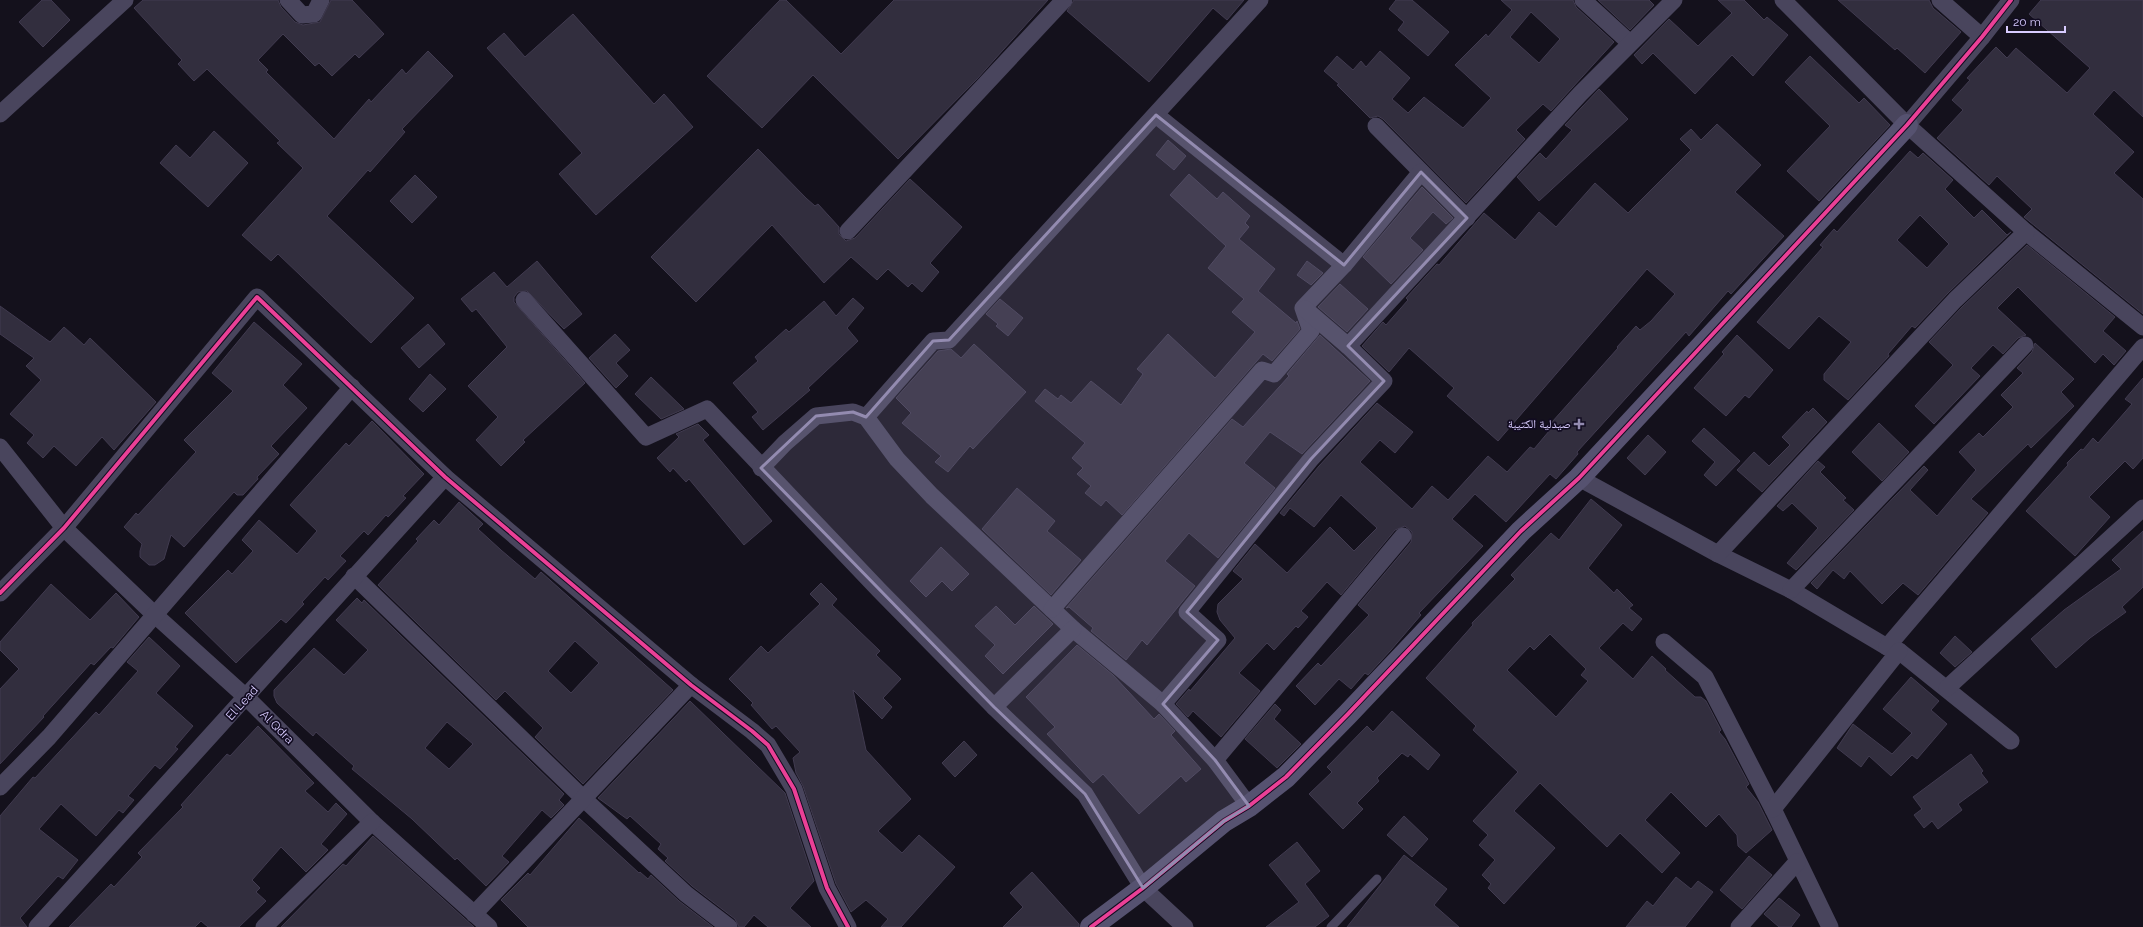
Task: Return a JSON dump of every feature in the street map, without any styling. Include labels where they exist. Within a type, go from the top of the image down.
[{"type":"street","points":[[0,114],[125,0]]},
{"type":"street","points":[[288,0],[302,15],[314,14],[321,0]]},
{"type":"street","points":[[848,231],[1064,0]]},
{"type":"street","points":[[866,417],[933,341],[949,340],[1260,0]]},
{"type":"street","points":[[1583,0],[1630,43]]},
{"type":"street","points":[[1348,346],[1580,94],[1674,0]]},
{"type":"street","points":[[1783,0],[1907,125],[2026,232],[2143,327]]},
{"type":"street","points":[[1940,0],[1982,37]]},
{"type":"street","points":[[1091,927],[1143,888],[1224,821],[1250,806],[1286,777],[1348,714],[1521,530],[1579,478],[1907,125],[1982,37],[2011,0]]},
{"type":"street","points":[[1156,115],[1344,265]]},
{"type":"street","points":[[1376,126],[1467,218]]},
{"type":"street","points":[[1303,308],[1344,265],[1421,172]]},
{"type":"street","points":[[1718,554],[1956,300],[2026,232]]},
{"type":"street","points":[[1,589],[64,528],[257,297],[445,477],[691,685],[752,731],[768,746],[794,789],[827,888],[848,927]]},
{"type":"street","points":[[524,300],[646,437],[707,409],[761,468],[994,707],[1085,794],[1143,888],[1185,927]]},
{"type":"street","points":[[1163,704],[1218,640],[1187,612],[1311,459],[1384,381],[1348,346],[1303,308]]},
{"type":"street","points":[[1052,609],[1262,370],[1274,374],[1311,331],[1303,308]]},
{"type":"street","points":[[1791,590],[2025,345]]},
{"type":"street","points":[[1773,809],[1893,649],[2143,347]]},
{"type":"street","points":[[0,787],[49,737],[352,387]]},
{"type":"street","points":[[761,468],[785,443],[816,416],[853,412],[866,417],[897,459],[932,496],[1073,629],[1163,704],[1215,760],[1250,806]]},
{"type":"street","name":"Al Qdra","points":[[0,447],[64,528],[154,615],[247,698],[372,822],[489,927]]},
{"type":"street","name":"El Lead","points":[[37,927],[247,698],[354,576],[445,477]]},
{"type":"street","points":[[1579,478],[1718,554],[1791,590],[1893,649],[1946,688],[2011,741]]},
{"type":"street","points":[[1946,688],[2143,508]]},
{"type":"street","points":[[1215,760],[1403,536]]},
{"type":"street","points":[[354,576],[584,799],[677,885],[729,927]]},
{"type":"street","points":[[994,707],[1073,629]]},
{"type":"street","points":[[1664,642],[1705,677],[1773,809],[1797,862],[1830,927]]},
{"type":"street","points":[[474,914],[691,685]]},
{"type":"street","points":[[264,927],[372,822]]},
{"type":"street","points":[[1739,927],[1797,862]]},
{"type":"lane","points":[[1332,927],[1377,879]]},
{"type":"highlighted area","points":[[1156,115],[1344,265],[1421,172],[1467,218],[1348,346],[1384,381],[1311,459],[1187,612],[1218,640],[1163,704],[1215,760],[1249,806],[1224,821],[1143,888],[1085,794],[994,707],[761,468],[816,416],[853,412],[866,417],[933,341],[949,340]]},
{"type":"building","points":[[42,0],[51,0],[70,20],[43,47],[19,22]]},
{"type":"building","points":[[143,0],[278,0],[281,7],[295,22],[303,25],[320,22],[331,0],[352,0],[384,34],[359,58],[355,54],[332,76],[319,63],[315,66],[283,34],[258,60],[268,70],[266,72],[334,139],[369,99],[371,102],[402,69],[406,74],[428,51],[453,76],[402,129],[405,132],[370,172],[368,170],[327,216],[414,298],[371,343],[278,254],[271,261],[242,235],[303,168],[277,143],[280,141],[207,69],[194,81],[178,64],[182,60],[134,8]]},
{"type":"building","points":[[780,0],[786,0],[841,54],[894,0],[1048,0],[977,79],[898,159],[813,75],[762,128],[707,76]]},
{"type":"building","points":[[1074,0],[1244,0],[1227,20],[1213,8],[1149,82],[1067,11]]},
{"type":"building","points":[[1396,0],[1412,0],[1449,32],[1428,56],[1398,30],[1404,22],[1389,9]]},
{"type":"building","points":[[1501,0],[1573,0],[1576,7],[1614,42],[1551,111],[1543,104],[1516,130],[1525,139],[1466,203],[1383,119],[1378,116],[1370,118],[1337,85],[1339,84],[1324,71],[1337,56],[1353,70],[1361,61],[1366,67],[1380,51],[1410,78],[1392,99],[1408,113],[1424,97],[1463,128],[1491,98],[1455,65],[1486,34],[1488,37],[1512,10]],"holes":[[[1531,12],[1560,39],[1539,63],[1510,37]]]},
{"type":"building","points":[[1598,0],[1649,0],[1654,5],[1630,30]]},
{"type":"building","points":[[1718,0],[1744,0],[1764,20],[1767,17],[1788,35],[1753,76],[1732,55],[1695,94],[1653,53],[1642,64],[1634,55],[1669,19],[1698,46],[1732,13]]},
{"type":"building","points":[[1838,0],[1929,0],[1933,8],[1961,32],[1925,73],[1897,48],[1895,50]]},
{"type":"building","points":[[2041,0],[2143,0],[2143,117],[2114,90],[2093,114],[2134,152],[2114,173],[2143,199],[2143,314],[2024,217],[2032,209],[1997,176],[1989,185],[1937,138],[1963,110],[1952,100],[1970,80],[1967,78],[1996,47],[2007,58],[2016,48],[2067,93],[2090,68],[2029,14]]},
{"type":"building","points":[[573,14],[654,104],[664,94],[693,127],[596,215],[559,174],[582,153],[487,48],[504,33],[525,57]]},
{"type":"building","points":[[1810,56],[1859,103],[1864,98],[1890,125],[1819,201],[1787,171],[1830,126],[1785,82]]},
{"type":"building","points":[[1599,89],[1628,119],[1539,201],[1517,177],[1540,153],[1546,159],[1572,130],[1565,125]]},
{"type":"building","points":[[1717,124],[1761,165],[1735,192],[1784,236],[1731,294],[1728,291],[1689,336],[1686,332],[1577,452],[1578,454],[1556,479],[1550,474],[1506,522],[1475,494],[1452,519],[1483,546],[1419,613],[1421,615],[1368,675],[1365,673],[1351,689],[1339,679],[1315,705],[1296,686],[1318,663],[1321,666],[1369,615],[1358,605],[1411,542],[1412,532],[1405,526],[1395,530],[1341,595],[1327,582],[1301,611],[1308,617],[1298,628],[1296,626],[1274,650],[1267,643],[1239,673],[1260,691],[1221,737],[1193,711],[1188,717],[1176,704],[1189,689],[1190,691],[1235,638],[1220,620],[1217,612],[1218,604],[1243,579],[1233,571],[1255,544],[1287,573],[1330,527],[1354,551],[1377,528],[1341,495],[1314,527],[1290,508],[1284,516],[1280,513],[1319,466],[1377,403],[1413,432],[1395,453],[1380,440],[1360,462],[1412,509],[1432,486],[1448,500],[1488,456],[1507,472],[1530,447],[1534,449],[1555,424],[1552,422],[1636,326],[1640,330],[1651,321],[1675,294],[1647,269],[1498,441],[1447,396],[1454,388],[1409,348],[1389,372],[1362,346],[1383,322],[1386,325],[1408,300],[1406,298],[1437,264],[1439,265],[1484,213],[1515,240],[1539,212],[1556,227],[1595,183],[1628,213],[1691,150],[1680,139],[1691,129],[1701,140]]},
{"type":"building","points":[[214,131],[248,163],[208,207],[160,163],[176,145],[190,158]]},
{"type":"building","points":[[1168,140],[1186,156],[1174,170],[1156,155]]},
{"type":"building","points":[[758,149],[806,198],[815,206],[818,204],[839,227],[839,234],[846,241],[855,238],[910,179],[962,227],[930,263],[939,272],[922,292],[912,283],[908,287],[888,269],[877,280],[851,257],[824,283],[772,225],[696,302],[651,257]]},
{"type":"building","points":[[1910,151],[1918,158],[1923,153],[1953,180],[1945,189],[1974,218],[1982,210],[2007,235],[2011,232],[1948,293],[1915,328],[1912,326],[1888,354],[1889,356],[1848,400],[1824,380],[1824,374],[1851,342],[1819,316],[1789,349],[1757,322],[1823,247],[1820,245],[1834,229],[1837,232]],"holes":[[[1920,215],[1949,244],[1927,268],[1897,240]]]},
{"type":"building","points":[[1189,174],[1217,199],[1223,192],[1250,216],[1245,223],[1249,227],[1239,239],[1275,269],[1258,291],[1296,323],[1297,321],[1300,329],[1272,361],[1263,354],[1122,515],[1106,500],[1101,506],[1085,493],[1091,486],[1077,474],[1083,468],[1072,458],[1085,443],[1035,401],[1045,389],[1058,399],[1061,395],[1071,403],[1091,381],[1121,405],[1143,374],[1137,369],[1168,334],[1215,378],[1255,332],[1232,312],[1244,299],[1208,268],[1226,246],[1170,195]]},
{"type":"building","points":[[415,175],[437,197],[412,223],[390,201]]},
{"type":"building","points":[[1422,187],[1453,218],[1446,224],[1433,212],[1410,238],[1423,250],[1391,284],[1363,257]]},
{"type":"building","points":[[2027,245],[2115,317],[2103,331],[2126,351],[2114,365],[2103,354],[2095,363],[2018,287],[1997,308],[2026,335],[2018,338],[2003,354],[1993,345],[1971,368],[1980,376],[1934,424],[1915,406],[1953,365],[1929,342],[1962,307]]},
{"type":"building","points":[[537,261],[582,314],[564,329],[527,291],[518,292],[514,297],[514,302],[585,383],[523,440],[525,442],[501,466],[476,440],[498,417],[468,386],[507,347],[476,309],[472,312],[461,299],[494,272],[507,287]]},
{"type":"building","points":[[1307,261],[1323,273],[1311,285],[1297,275]]},
{"type":"building","points":[[1340,284],[1368,309],[1347,332],[1318,307]]},
{"type":"building","points":[[853,298],[864,308],[847,328],[858,341],[808,388],[810,390],[763,430],[752,417],[758,412],[733,383],[758,361],[755,357],[786,329],[789,332],[824,301],[836,316]]},
{"type":"building","points":[[1000,299],[1023,318],[1008,336],[996,326],[998,324],[986,314]]},
{"type":"building","points":[[0,306],[50,342],[64,327],[84,345],[90,338],[156,402],[114,450],[102,437],[76,466],[54,446],[43,458],[27,443],[34,435],[10,414],[41,380],[26,366],[34,358],[0,334]]},
{"type":"building","points":[[254,322],[302,364],[283,385],[307,408],[271,446],[279,454],[257,477],[258,479],[243,495],[237,495],[234,492],[184,547],[171,535],[164,559],[155,565],[149,565],[140,557],[142,544],[124,527],[136,513],[138,515],[196,452],[184,440],[233,391],[212,373]]},
{"type":"building","points":[[428,324],[445,344],[419,368],[401,348]]},
{"type":"building","points":[[615,334],[630,350],[616,363],[628,376],[616,388],[589,358]]},
{"type":"building","points":[[1320,335],[1370,381],[1302,454],[1270,432],[1244,463],[1275,488],[1218,558],[1189,533],[1165,561],[1195,586],[1147,645],[1142,640],[1126,660],[1091,631],[1093,628],[1069,607],[1066,608],[1232,419],[1243,427],[1289,376],[1287,374]]},
{"type":"building","points":[[1737,335],[1773,370],[1749,398],[1745,395],[1726,416],[1694,388],[1724,354],[1722,352]]},
{"type":"building","points":[[2035,343],[2074,379],[2061,392],[2074,406],[2031,448],[2028,444],[1971,499],[1988,513],[1918,595],[1903,583],[1882,604],[1850,571],[1844,579],[1833,570],[1817,589],[1811,583],[1924,466],[1928,470],[1910,490],[1937,516],[1976,470],[1959,452],[1979,433],[1983,437],[2013,407],[2001,395],[2023,373],[2017,368],[2032,352]]},
{"type":"building","points":[[974,344],[1026,392],[973,449],[970,446],[948,472],[935,462],[941,456],[902,423],[911,413],[896,398],[938,351],[951,349],[961,358]]},
{"type":"building","points":[[430,374],[446,389],[423,412],[409,399]]},
{"type":"building","points":[[651,377],[684,409],[661,419],[635,394]]},
{"type":"building","points":[[2143,378],[2143,458],[2133,469],[2125,461],[2089,497],[2110,517],[2075,556],[2026,511],[2081,449],[2083,450],[2093,438],[2098,443],[2132,404],[2125,399]]},
{"type":"building","points":[[1813,408],[1827,422],[1762,492],[1737,470],[1754,452],[1769,466],[1790,445],[1782,437],[1807,411],[1808,413]]},
{"type":"building","points":[[372,421],[424,474],[403,496],[406,498],[388,517],[386,515],[368,535],[364,531],[340,556],[346,561],[328,580],[325,577],[302,602],[304,604],[286,623],[281,619],[236,663],[185,613],[228,570],[232,574],[253,551],[242,540],[259,520],[297,554],[317,531],[290,505],[346,443],[349,446]]},
{"type":"building","points":[[1879,423],[1909,452],[1882,481],[1852,452]]},
{"type":"building","points":[[698,424],[709,435],[703,440],[772,521],[744,545],[689,479],[686,482],[673,468],[670,472],[657,458],[679,437],[676,434]]},
{"type":"building","points":[[1704,428],[1740,461],[1716,486],[1704,475],[1715,462],[1692,441]]},
{"type":"building","points":[[1648,435],[1666,452],[1645,475],[1627,458]]},
{"type":"building","points":[[1818,461],[1825,467],[1820,472],[1846,498],[1843,500],[1854,510],[1796,570],[1787,563],[1818,528],[1792,503],[1783,511],[1777,506]]},
{"type":"building","points":[[1017,488],[1055,521],[1047,531],[1081,560],[1051,595],[982,529]]},
{"type":"building","points":[[1591,499],[1622,525],[1588,568],[1614,593],[1617,589],[1633,605],[1629,608],[1642,619],[1632,631],[1623,623],[1599,648],[1633,679],[1652,656],[1695,697],[1701,697],[1706,701],[1721,730],[1719,732],[1725,739],[1749,784],[1746,787],[1758,802],[1772,830],[1746,853],[1738,846],[1737,835],[1719,814],[1706,827],[1671,792],[1645,820],[1680,853],[1662,873],[1620,833],[1607,847],[1540,783],[1514,811],[1555,848],[1504,904],[1488,888],[1491,884],[1482,875],[1495,860],[1479,845],[1488,835],[1473,821],[1518,772],[1473,730],[1476,726],[1426,678],[1473,625],[1472,623],[1515,579],[1511,575],[1551,533],[1559,540]],"holes":[[[1550,634],[1586,669],[1581,675],[1588,681],[1556,717],[1507,670],[1530,646],[1534,650]]]},
{"type":"building","points":[[459,502],[483,524],[478,529],[501,550],[535,579],[541,572],[673,690],[583,784],[535,737],[543,728],[505,691],[496,700],[378,585],[418,541],[416,539],[434,520],[439,525]],"holes":[[[575,641],[599,663],[571,693],[548,671]]]},
{"type":"building","points":[[2143,531],[2143,587],[2122,607],[2126,612],[2090,638],[2056,668],[2031,639],[2064,610],[2121,569],[2112,560]]},
{"type":"building","points":[[941,547],[969,574],[952,591],[942,581],[926,597],[910,581]]},
{"type":"building","points":[[821,583],[837,599],[832,605],[880,651],[876,655],[901,679],[883,698],[892,707],[882,719],[853,690],[866,750],[911,799],[878,831],[902,853],[919,835],[955,867],[901,927],[881,927],[888,919],[866,900],[851,912],[836,884],[803,786],[796,773],[793,758],[800,752],[776,726],[772,729],[751,705],[753,703],[729,679],[761,646],[768,653],[820,604],[810,594]]},
{"type":"building","points":[[51,584],[90,620],[116,593],[139,617],[113,648],[111,647],[94,665],[91,663],[43,716],[44,717],[0,764],[0,689],[19,669],[0,650],[0,642]]},
{"type":"building","points":[[357,598],[362,603],[364,600],[564,794],[559,800],[564,805],[551,818],[542,810],[502,856],[509,862],[486,886],[457,858],[455,860],[412,819],[352,769],[354,766],[316,732],[313,736],[277,703],[274,696],[274,690],[314,648],[344,675],[368,650],[336,620]],"holes":[[[447,722],[473,744],[449,769],[425,748]]]},
{"type":"building","points":[[996,606],[1015,625],[1034,606],[1053,624],[1003,674],[985,656],[995,645],[975,626]]},
{"type":"building","points":[[1955,636],[1972,652],[1955,667],[1940,653]]},
{"type":"building","points":[[149,637],[180,666],[156,693],[193,726],[175,747],[178,749],[160,769],[155,765],[128,796],[134,800],[123,813],[119,810],[96,836],[61,804],[39,829],[78,860],[63,879],[58,876],[20,918],[27,927],[0,927],[0,816],[33,777],[35,778],[96,712],[99,715],[138,671],[127,662]]},
{"type":"building","points":[[1077,645],[1113,675],[1154,719],[1159,714],[1175,731],[1171,735],[1201,769],[1186,782],[1181,776],[1139,814],[1103,774],[1093,783],[1047,734],[1055,727],[1026,697]]},
{"type":"building","points":[[1911,677],[1939,701],[1931,710],[1947,724],[1917,759],[1912,755],[1891,776],[1869,756],[1861,767],[1837,748],[1853,724],[1892,754],[1912,733],[1883,709]]},
{"type":"building","points":[[690,701],[785,793],[814,881],[790,908],[811,927],[768,927],[754,915],[744,927],[739,927],[735,919],[692,886],[665,861],[668,858],[658,849],[661,844],[630,816],[627,819],[598,798]]},
{"type":"building","points":[[1275,704],[1281,710],[1274,719],[1301,744],[1277,768],[1245,739]]},
{"type":"building","points":[[1392,711],[1440,755],[1428,770],[1410,754],[1408,757],[1402,753],[1377,778],[1379,781],[1357,803],[1363,809],[1343,829],[1309,794],[1332,772],[1327,767],[1367,726],[1373,732]]},
{"type":"building","points":[[258,726],[314,783],[305,791],[328,812],[336,803],[347,814],[321,844],[328,850],[306,872],[281,847],[252,880],[260,888],[256,892],[266,901],[239,927],[208,927],[201,921],[195,927],[69,927],[111,884],[114,887],[142,857],[138,853],[183,807],[181,805],[227,754],[230,756]]},
{"type":"building","points":[[964,741],[977,755],[955,777],[942,763]]},
{"type":"building","points":[[1971,754],[1983,771],[1981,773],[1988,782],[1958,804],[1962,810],[1938,829],[1932,821],[1924,828],[1914,815],[1922,809],[1913,797]]},
{"type":"building","points":[[1404,816],[1428,839],[1412,857],[1387,835]]},
{"type":"building","points":[[579,818],[639,873],[640,872],[648,879],[651,875],[679,901],[713,927],[528,927],[501,900],[528,873],[530,875]]},
{"type":"building","points":[[373,836],[474,927],[281,927],[343,864],[346,866]]},
{"type":"building","points":[[1297,842],[1320,871],[1305,884],[1329,916],[1315,927],[1266,927],[1299,902],[1269,865]]},
{"type":"building","points":[[1404,855],[1447,889],[1434,905],[1459,927],[1347,927]]},
{"type":"building","points":[[1749,856],[1772,875],[1742,909],[1720,890]]},
{"type":"building","points":[[1032,872],[1079,924],[1079,927],[1003,927],[1023,907],[1010,893]]},
{"type":"building","points":[[1676,877],[1691,889],[1698,881],[1713,892],[1685,927],[1626,927],[1647,901],[1653,906]]},
{"type":"building","points":[[1779,898],[1800,915],[1791,927],[1779,927],[1764,914]]},
{"type":"cycle path","points":[[1091,927],[1143,888],[1224,821],[1249,806],[1286,777],[1348,714],[1521,531],[1579,478],[1907,125],[1982,37],[2011,0]]},
{"type":"cycle path","points":[[0,593],[64,528],[257,297],[445,477],[691,685],[752,731],[768,745],[794,789],[827,888],[848,927]]},
{"type":"place","name":"صيدلية الكتيبة","points":[[1579,424]]}]
